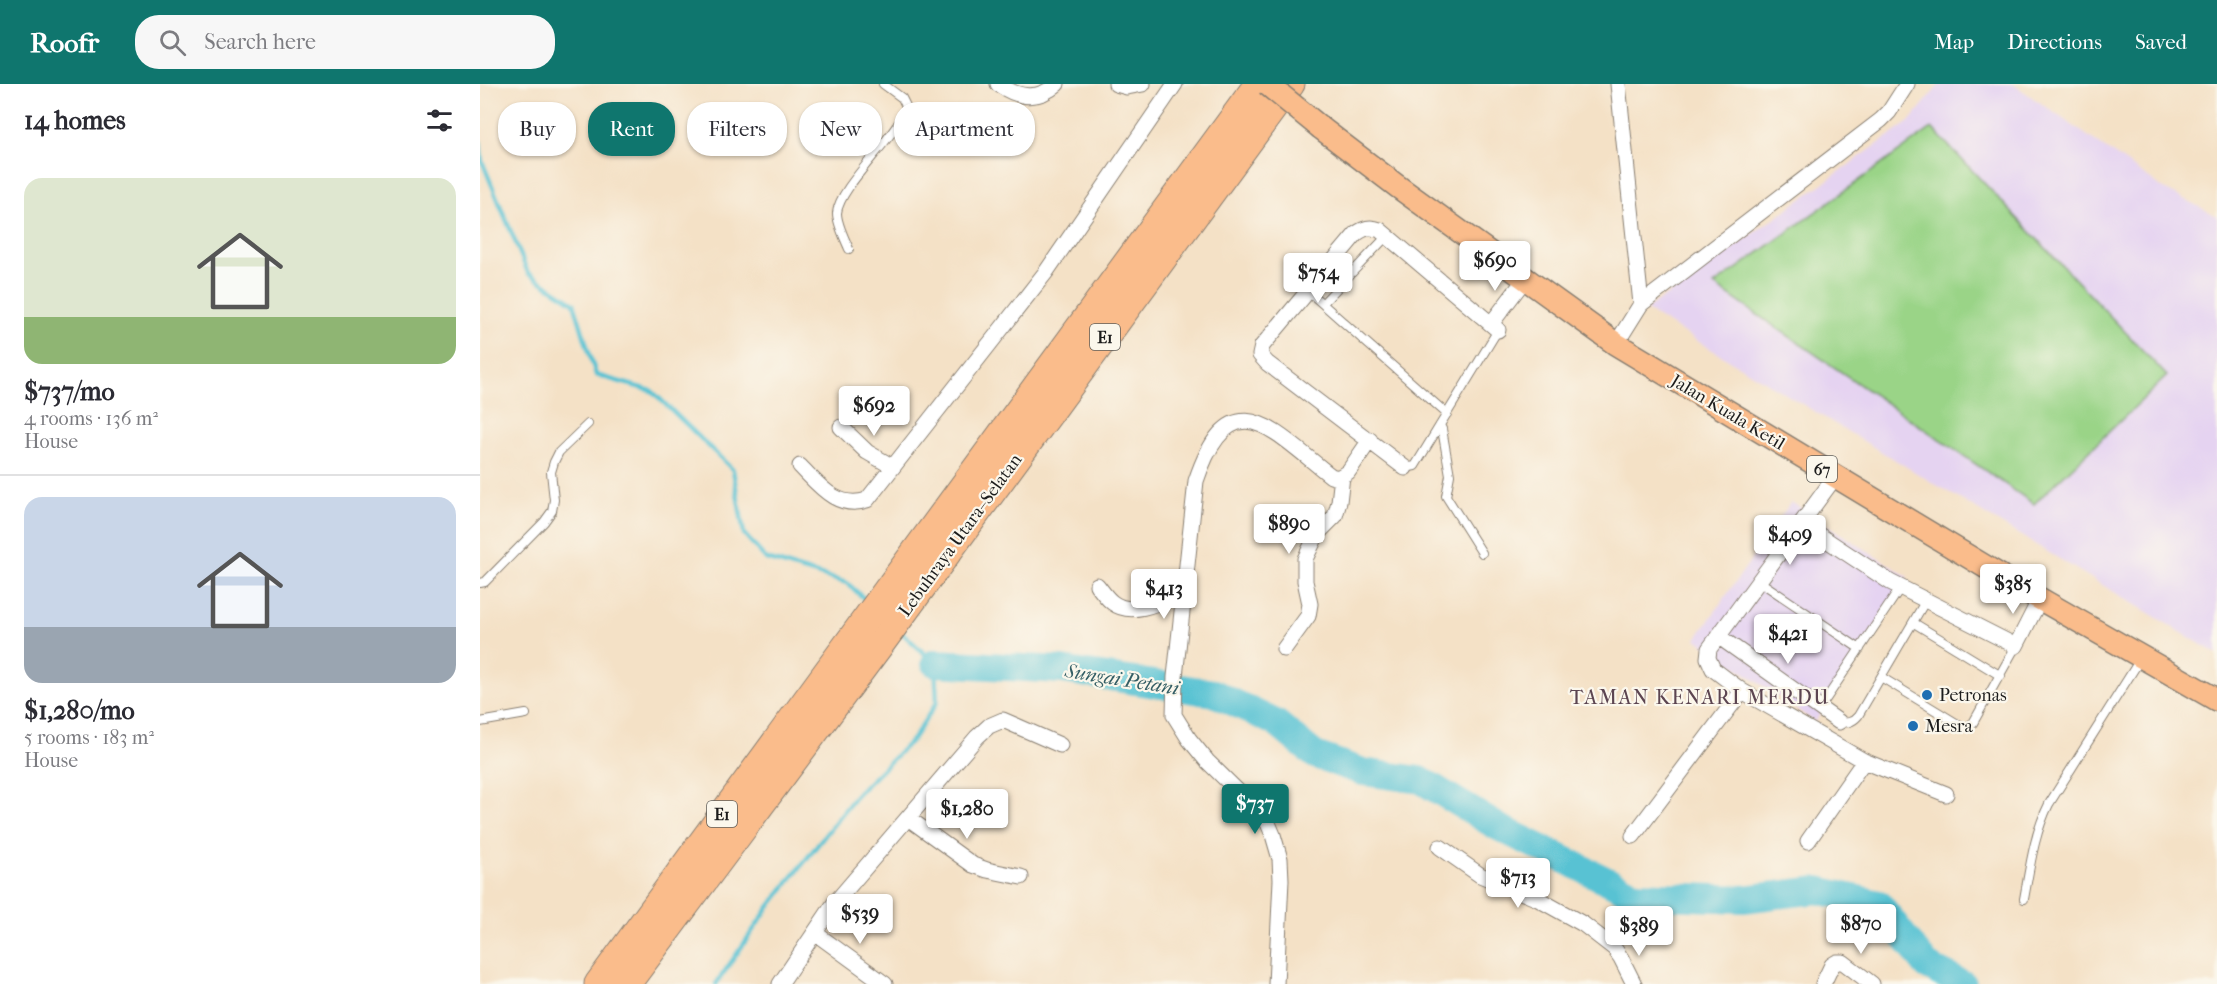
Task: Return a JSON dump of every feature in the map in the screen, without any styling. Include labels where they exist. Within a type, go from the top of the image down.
[{"type":"highway","name":"Lebuhraya Utara–Selatan","points":[[598,984],[1258,84]]},
{"type":"highway","name":"Lebuhraya Utara–Selatan","points":[[627,984],[867,663],[1291,84]]},
{"type":"main road","name":"Jalan Kuala Ketil","points":[[1267,84],[1321,128],[1616,344],[2040,599],[2216,698]]},
{"type":"street","points":[[998,84],[1012,94],[1037,96],[1057,84]]},
{"type":"street","points":[[1116,84],[1127,87],[1143,84]]},
{"type":"street","points":[[800,466],[833,496],[846,503],[867,500],[1046,272],[1175,84]]},
{"type":"street","points":[[1618,84],[1641,304]]},
{"type":"street","points":[[1616,344],[1641,304],[1881,120],[1906,84]]},
{"type":"street","points":[[1405,468],[1267,363],[1260,355],[1262,346],[1356,234],[1373,227],[1387,236],[1494,327],[1526,279]]},
{"type":"street","points":[[1276,984],[1281,880],[1280,859],[1273,835],[1268,823],[1260,813],[1207,761],[1189,739],[1174,715],[1175,676],[1196,480],[1211,447],[1225,427],[1246,420],[1256,422],[1286,441],[1330,476],[1338,478],[1342,476]]},
{"type":"street","points":[[841,427],[867,452],[893,467]]},
{"type":"street","points":[[1284,649],[1308,616],[1310,604],[1305,581],[1305,559],[1317,534],[1335,516],[1342,476],[1370,440]]},
{"type":"street","points":[[1835,477],[1708,649],[1708,658],[1713,669],[1742,692],[1864,761],[1946,794]]},
{"type":"street","points":[[1801,523],[1901,587],[2016,646],[2040,599]]},
{"type":"street","points":[[1097,585],[1114,604],[1136,609],[1183,592]]},
{"type":"street","points":[[1718,636],[1839,722]]},
{"type":"street","points":[[1633,837],[1742,692]]},
{"type":"street","points":[[780,984],[834,904],[977,737],[996,722],[1004,720],[1060,746]]},
{"type":"street","points":[[1808,841],[1864,761]]},
{"type":"street","points":[[908,818],[973,865],[1021,877]]},
{"type":"street","points":[[1440,847],[1480,875],[1538,899],[1583,924],[1614,948],[1634,984]]},
{"type":"street","points":[[815,933],[885,984]]},
{"type":"street","points":[[1823,984],[1832,965],[1837,962],[1843,962],[1872,984]]},
{"type":"lane","points":[[849,249],[837,216],[839,201],[904,116],[907,108],[902,98],[883,84]]},
{"type":"lane","points":[[1323,303],[1387,236]]},
{"type":"lane","points":[[1308,291],[1447,414]]},
{"type":"lane","points":[[1405,468],[1415,466],[1447,414],[1494,327]]},
{"type":"lane","points":[[480,583],[485,582],[552,511],[554,500],[550,472],[554,462],[559,452],[588,424]]},
{"type":"lane","points":[[1440,425],[1450,475],[1446,496],[1482,553]]},
{"type":"lane","points":[[1759,580],[1860,649]]},
{"type":"lane","points":[[1820,708],[1901,587]]},
{"type":"lane","points":[[1839,722],[1853,721],[1926,600]]},
{"type":"lane","points":[[1914,623],[2001,676]]},
{"type":"lane","points":[[1881,677],[1961,726],[1967,727],[1973,723],[2016,646]]},
{"type":"lane","points":[[2024,899],[2040,821],[2142,657]]},
{"type":"lane","points":[[480,722],[526,714]]},
{"type":"shaded area","points":[[1940,84],[2013,84],[2164,189],[2217,216],[2217,654],[1646,310],[1909,122]]},
{"type":"shaded area","points":[[1791,502],[1908,577],[1815,722],[1696,639]]},
{"type":"green space","points":[[1932,128],[2167,376],[2034,504],[1714,285]]},
{"type":"waterway","name":"Sungai Petani","points":[[480,142],[482,161],[528,273],[574,303],[596,375],[652,391],[733,470],[744,534],[766,559],[847,583],[867,601]]},
{"type":"waterway","points":[[716,984],[769,907],[858,793],[913,739],[937,702],[935,663],[900,631]]},
{"type":"waterway","name":"Sungai Petani","points":[[935,663],[1062,670],[1214,693],[1276,723],[1315,755],[1363,772],[1421,780],[1498,827],[1636,895],[1743,899],[1818,890],[1879,904],[1927,966],[1963,984]]},
{"type":"place","name":"Petronas","points":[[1927,695]]},
{"type":"place","name":"Mesra","points":[[1913,726]]},
{"type":"district","name":"TAMAN KENARI MERDU","points":[[1700,697]]}]
